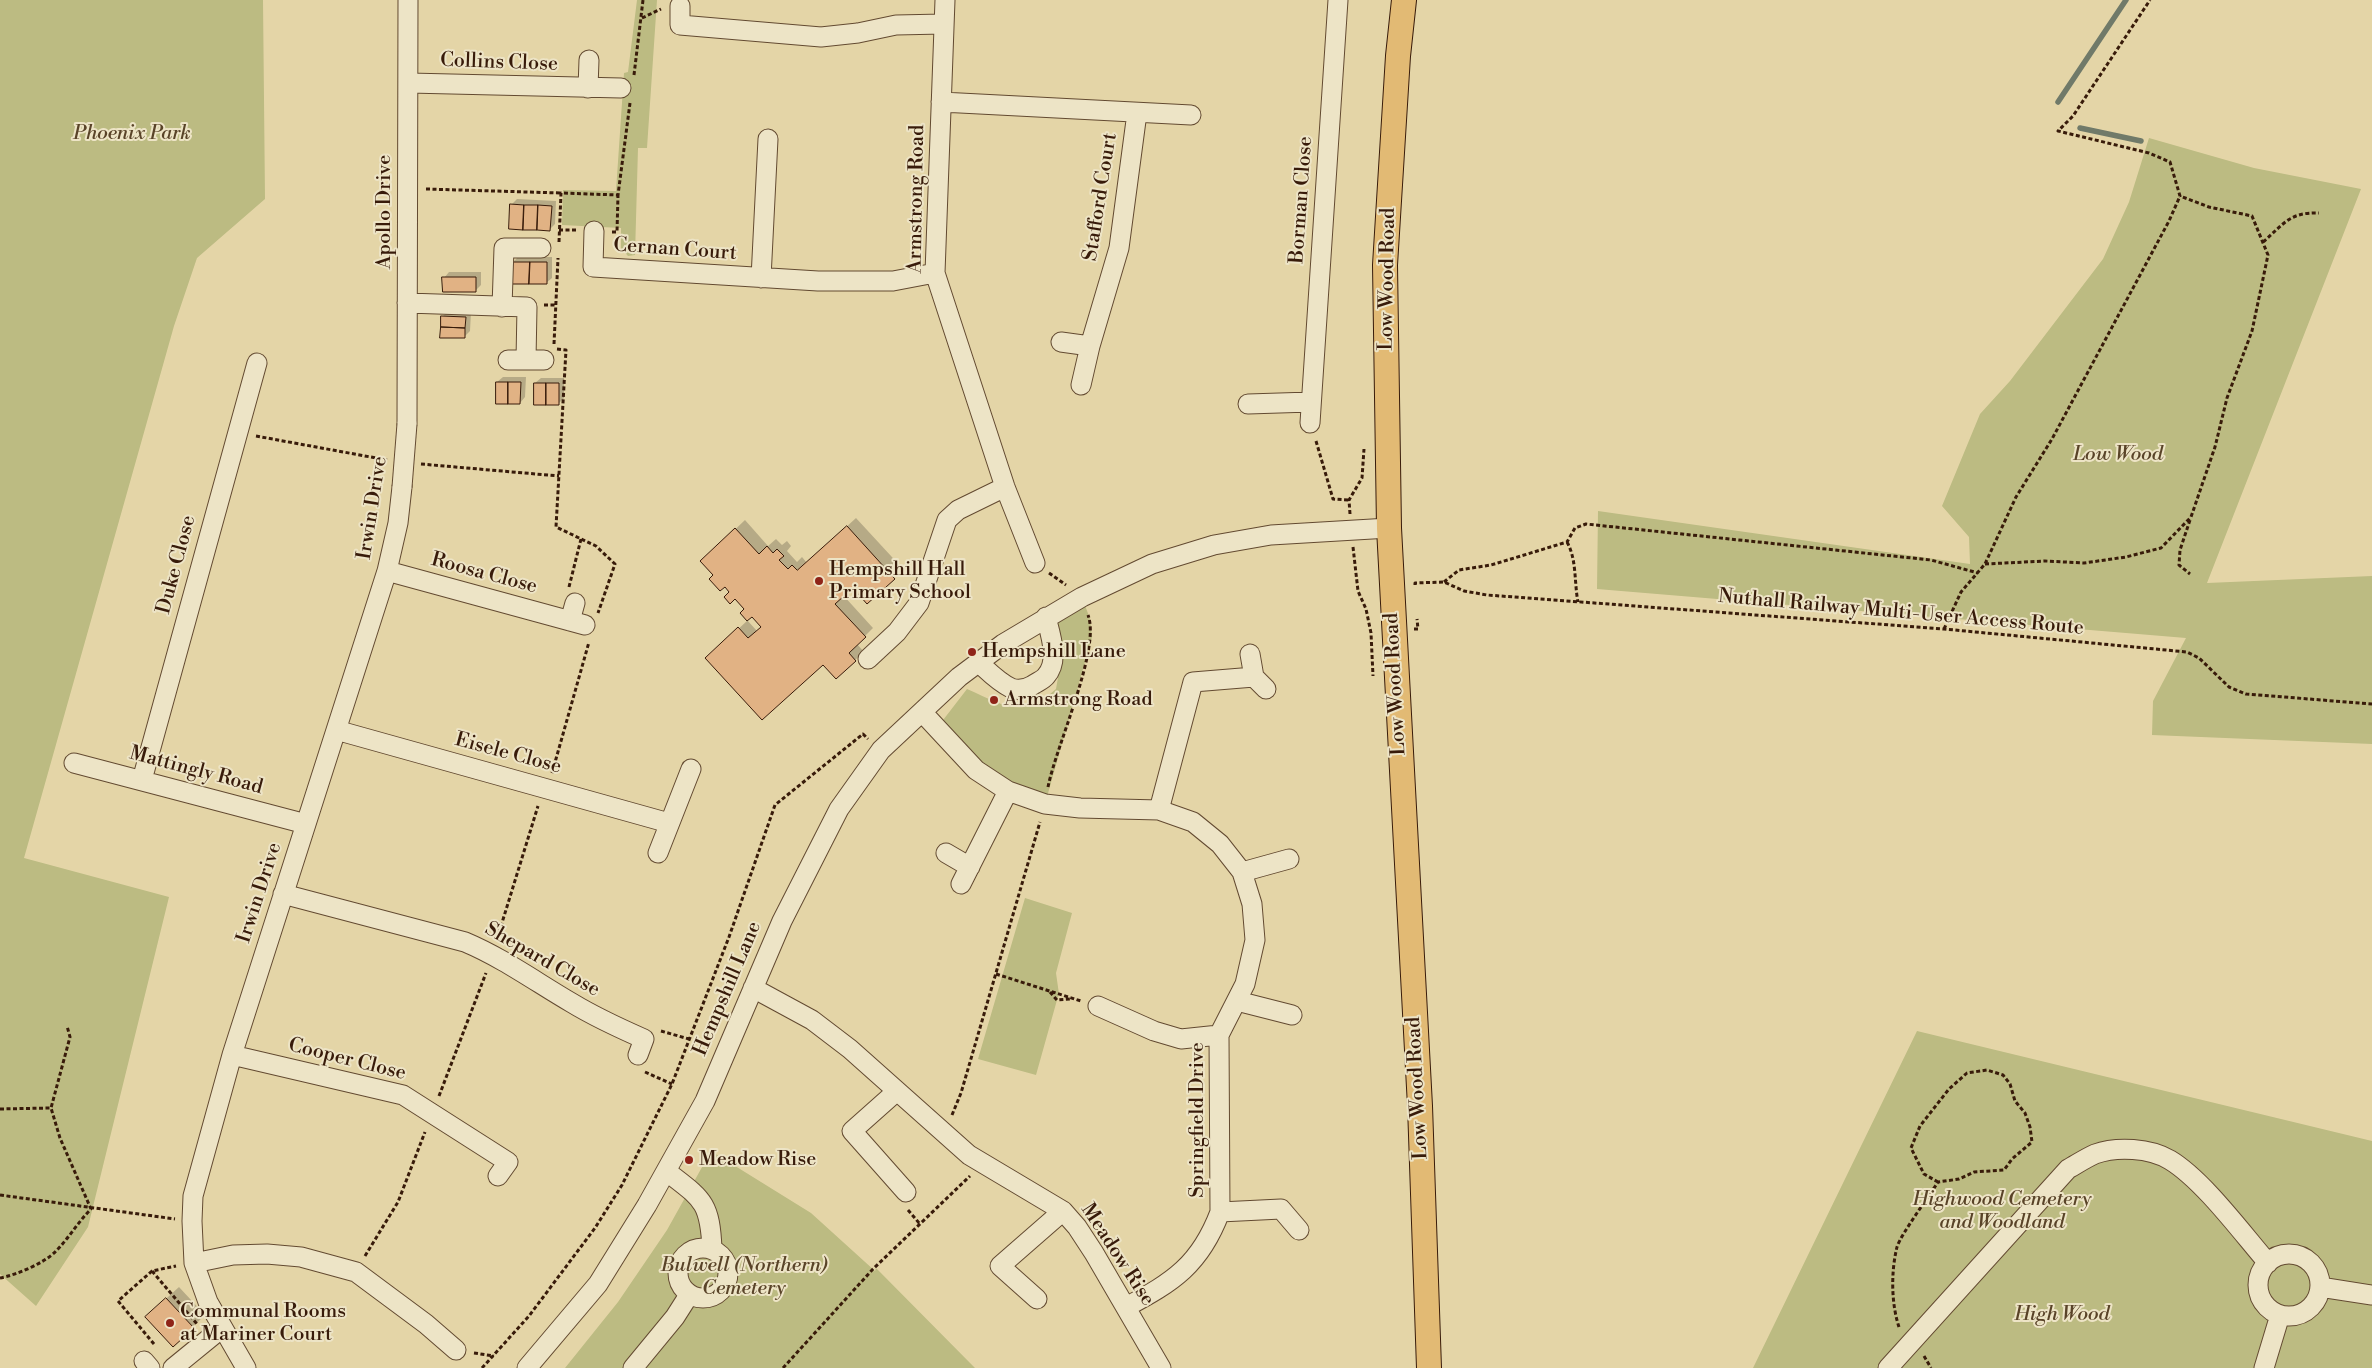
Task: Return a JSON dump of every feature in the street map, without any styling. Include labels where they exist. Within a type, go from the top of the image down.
[{"type":"main road","name":"Low Wood Road","points":[[1404,0],[1398,56],[1385,265],[1388,528],[1420,1106],[1429,1368]]},
{"type":"street","name":"Apollo Drive","points":[[407,424],[408,0]]},
{"type":"street","name":"Armstrong Road","points":[[945,0],[935,272],[1005,487],[1035,563]]},
{"type":"street","name":"Borman Close","points":[[1310,423],[1338,0]]},
{"type":"street","points":[[680,6],[680,25],[821,36],[896,25],[943,24]]},
{"type":"street","points":[[588,88],[589,60]]},
{"type":"street","name":"Collins Close","points":[[409,83],[628,88]]},
{"type":"street","name":"Stafford Court","points":[[941,102],[1192,115]]},
{"type":"street","name":"Stafford Court","points":[[1081,385],[1090,346],[1119,248],[1136,112]]},
{"type":"street","name":"Cernan Court","points":[[761,278],[768,139]]},
{"type":"street","name":"Cernan Court","points":[[594,231],[592,267],[761,278],[893,281],[935,272]]},
{"type":"street","points":[[502,307],[504,248],[541,248]]},
{"type":"street","points":[[407,303],[527,307],[526,360]]},
{"type":"street","points":[[1061,342],[1090,346]]},
{"type":"street","name":"Duke Close","points":[[142,780],[257,363]]},
{"type":"street","points":[[1248,404],[1311,402]]},
{"type":"street","name":"Irwin Drive","points":[[246,1368],[216,1333],[208,1302],[194,1263],[192,1221],[194,1196],[200,1167],[232,1055],[387,571],[398,523],[407,424]]},
{"type":"street","points":[[868,659],[897,632],[919,603],[947,520],[958,510],[1005,487]]},
{"type":"street","name":"Hempshill Lane","points":[[527,1368],[598,1284],[666,1171],[705,1101],[782,920],[839,808],[881,750],[978,662],[1046,617],[1082,597],[1152,564],[1214,545],[1271,535],[1388,528]]},
{"type":"street","name":"Roosa Close","points":[[387,571],[582,617]]},
{"type":"street","points":[[978,662],[998,680],[1013,689],[1023,690],[1046,676],[1052,665],[1052,652],[1051,637],[1046,617]]},
{"type":"street","points":[[1159,810],[1193,682],[1260,683],[1250,654]]},
{"type":"street","name":"Springfield Drive","points":[[922,712],[976,770],[1008,791],[1045,804],[1080,808],[1159,810],[1192,822],[1220,844],[1242,872],[1252,904],[1255,940],[1245,984],[1219,1035],[1220,1212],[1212,1235],[1192,1264],[1164,1287],[1126,1307]]},
{"type":"street","name":"Eisele Close","points":[[336,730],[669,823]]},
{"type":"street","name":"Mattingly Road","points":[[74,763],[306,824]]},
{"type":"street","points":[[658,853],[691,769]]},
{"type":"street","points":[[961,884],[1008,791]]},
{"type":"street","points":[[946,853],[970,867]]},
{"type":"street","points":[[1242,872],[1289,859]]},
{"type":"street","name":"Shepard Close","points":[[283,894],[465,942],[493,954],[613,1026],[641,1047]]},
{"type":"street","name":"Meadow Rise","points":[[753,988],[812,1020],[850,1049],[945,1135],[983,1164],[1064,1211],[1077,1227],[1161,1368]]},
{"type":"street","points":[[1237,1001],[1292,1015]]},
{"type":"street","points":[[1098,1006],[1154,1031],[1181,1039],[1219,1035]]},
{"type":"street","name":"Cooper Close","points":[[232,1055],[403,1095],[508,1162],[498,1176]]},
{"type":"street","points":[[897,1091],[852,1131],[906,1192]]},
{"type":"street","points":[[1888,1368],[2068,1169],[2096,1154],[2119,1150],[2139,1150],[2169,1159],[2192,1176],[2268,1263]]},
{"type":"street","points":[[666,1171],[698,1197],[708,1211],[711,1224],[712,1249]]},
{"type":"street","name":"Springfield Drive","points":[[1220,1212],[1282,1209],[1299,1230]]},
{"type":"street","points":[[1037,1299],[1000,1266],[1064,1211]]},
{"type":"street","points":[[701,1247],[712,1249],[722,1255],[728,1265],[729,1276],[725,1287],[716,1295],[706,1299],[689,1295],[678,1281],[678,1270],[682,1259],[690,1251],[701,1247]]},
{"type":"street","points":[[194,1263],[233,1255],[267,1254],[301,1257],[356,1272],[426,1324],[456,1350]]},
{"type":"street","points":[[2294,1254],[2308,1260],[2318,1273],[2320,1287],[2314,1303],[2297,1315],[2280,1315],[2268,1308],[2260,1297],[2258,1286],[2259,1277],[2268,1263],[2274,1258],[2294,1254]]},
{"type":"street","points":[[2320,1287],[2372,1295]]},
{"type":"street","points":[[633,1368],[675,1317],[689,1295]]},
{"type":"street","points":[[2264,1368],[2280,1315]]},
{"type":"street","points":[[173,1368],[216,1333]]},
{"type":"path","points":[[408,188],[618,195],[628,88],[643,0]]},
{"type":"path","points":[[1944,629],[1961,592],[1985,564],[2016,497],[2061,424],[2169,221],[2180,196],[2170,162],[2148,153],[2058,131],[2073,116],[2150,0]]},
{"type":"path","points":[[561,193],[554,349],[566,350],[556,527],[596,546],[615,564],[582,617]]},
{"type":"path","points":[[2180,196],[2209,206],[2252,216],[2268,255],[2252,331],[2227,398],[2215,447],[2180,550],[2179,564],[2190,574]]},
{"type":"path","points":[[2263,242],[2287,220],[2301,213],[2319,213]]},
{"type":"path","points":[[1310,423],[1333,499],[1349,500]]},
{"type":"path","points":[[237,432],[374,458]]},
{"type":"path","points":[[427,465],[560,476]]},
{"type":"path","points":[[1985,564],[2045,561],[2084,563],[2126,557],[2161,548],[2191,516]]},
{"type":"path","points":[[1444,582],[1459,570],[1491,565],[1567,542],[1575,528],[1586,524],[1931,560],[1978,573]]},
{"type":"path","points":[[1351,529],[1358,591],[1366,609],[1371,633]]},
{"type":"path","points":[[580,539],[569,590],[582,617]]},
{"type":"path","points":[[1567,542],[1574,555],[1578,602]]},
{"type":"path","points":[[945,1135],[961,1093],[1092,637],[1090,619],[1082,597],[1035,563]]},
{"type":"path","name":"Nuthall Railway Multi-User Access Route","points":[[1415,583],[1444,582],[1464,591],[1487,595],[1944,629],[2187,652],[2199,658],[2229,687],[2246,694],[2372,704]]},
{"type":"path","points":[[482,1368],[529,1316],[595,1228],[622,1185],[672,1084],[728,938],[775,805],[863,734],[881,750]]},
{"type":"path","points":[[996,974],[1098,1006]]},
{"type":"path","points":[[1048,990],[1057,1000],[1073,998]]},
{"type":"path","points":[[67,1026],[70,1037],[51,1108],[60,1138],[92,1209]]},
{"type":"path","points":[[672,1084],[643,1071],[641,1047],[657,1029],[689,1039]]},
{"type":"path","points":[[1931,1368],[1912,1341],[1901,1332],[1894,1312],[1894,1282],[1898,1246],[1938,1182],[1959,1179],[1974,1172],[2004,1170],[2012,1159],[2032,1142],[2030,1127],[2024,1113],[2015,1102],[2010,1084],[2003,1075],[1987,1070],[1967,1073],[1949,1089],[1920,1126],[1911,1148],[1924,1174],[1938,1182]]},
{"type":"path","points":[[0,1109],[51,1108]]},
{"type":"path","points":[[783,1368],[873,1269],[983,1164]]},
{"type":"path","points":[[0,1195],[92,1209],[192,1221]]},
{"type":"path","points":[[0,1278],[15,1275],[56,1252],[76,1224],[92,1209]]},
{"type":"path","points":[[173,1368],[118,1301],[152,1271],[194,1263]]},
{"type":"path","points":[[152,1271],[216,1333]]},
{"type":"green space","name":"Phoenix Park","points":[[0,0],[263,0],[265,199],[197,258],[174,326],[24,858],[169,897],[88,1227],[36,1306],[0,1274]]},
{"type":"green space","points":[[637,0],[657,0],[647,148],[638,148],[635,255],[628,256],[621,248],[621,228],[562,225],[563,190],[616,191],[624,73],[628,72]]},
{"type":"green space","name":"Low Wood","points":[[2149,138],[2254,168],[2361,189],[2207,583],[2372,576],[2372,744],[2152,735],[2153,701],[2186,638],[1597,589],[1598,511],[1970,564],[1969,537],[1942,506],[1980,414],[2010,381],[2103,259],[2129,202]]},
{"type":"green space","points":[[1082,597],[1090,619],[1092,637],[1045,804],[1008,791],[940,724],[967,689],[1003,705],[1022,707],[1043,699],[1056,689],[1060,666],[1052,619]]},
{"type":"green space","points":[[1025,898],[1072,913],[1056,973],[1059,994],[1036,1075],[978,1059]]},
{"type":"green space","name":"Highwood Cemetery and Woodland","points":[[1917,1031],[2372,1141],[2372,1368],[1753,1368]]},
{"type":"green space","name":"Bulwell (Northern) Cemetery","points":[[711,1151],[811,1213],[875,1271],[876,1268],[975,1368],[565,1368],[618,1302],[667,1230]]},
{"type":"building","points":[[510,204],[524,205],[523,230],[509,229]]},
{"type":"building","points":[[524,205],[538,205],[537,230],[523,230]]},
{"type":"building","points":[[538,205],[552,206],[550,231],[537,230]]},
{"type":"building","points":[[512,262],[530,262],[529,284],[511,284]]},
{"type":"building","points":[[530,262],[547,262],[547,284],[529,284]]},
{"type":"building","points":[[442,277],[476,277],[476,292],[443,292]]},
{"type":"building","points":[[441,316],[466,317],[465,328],[441,327]]},
{"type":"building","points":[[441,327],[465,328],[465,338],[440,338]]},
{"type":"building","points":[[496,382],[508,382],[508,404],[496,404]]},
{"type":"building","points":[[508,382],[521,382],[520,404],[508,404]]},
{"type":"building","points":[[534,383],[546,383],[546,405],[534,405]]},
{"type":"building","points":[[546,383],[559,383],[559,405],[546,405]]},
{"type":"building","points":[[847,526],[895,579],[867,604],[853,588],[835,604],[866,637],[849,653],[856,661],[836,679],[823,665],[762,720],[705,658],[738,627],[748,638],[761,627],[752,617],[747,621],[740,613],[744,609],[735,599],[730,604],[724,597],[729,592],[725,587],[720,591],[709,579],[713,575],[700,561],[735,528],[759,554],[767,546],[773,553],[777,549],[784,556],[779,560],[788,569],[792,565],[797,570]]},
{"type":"building","name":"Communal Rooms at Mariner Court","points":[[166,1298],[194,1328],[173,1347],[145,1317]]},
{"type":"waterway","points":[[2058,102],[2126,0]]},
{"type":"waterway","points":[[2080,128],[2141,141]]},
{"type":"place","name":"Hempshill Hall Primary School","points":[[819,581]]},
{"type":"place","name":"Hempshill Lane","points":[[972,652]]},
{"type":"place","name":"Armstrong Road","points":[[994,700]]},
{"type":"place","name":"Meadow Rise","points":[[689,1160]]},
{"type":"place","name":"Communal Rooms at Mariner Court","points":[[170,1323]]},
{"type":"park label","name":"High Wood","points":[[2062,1315]]}]
